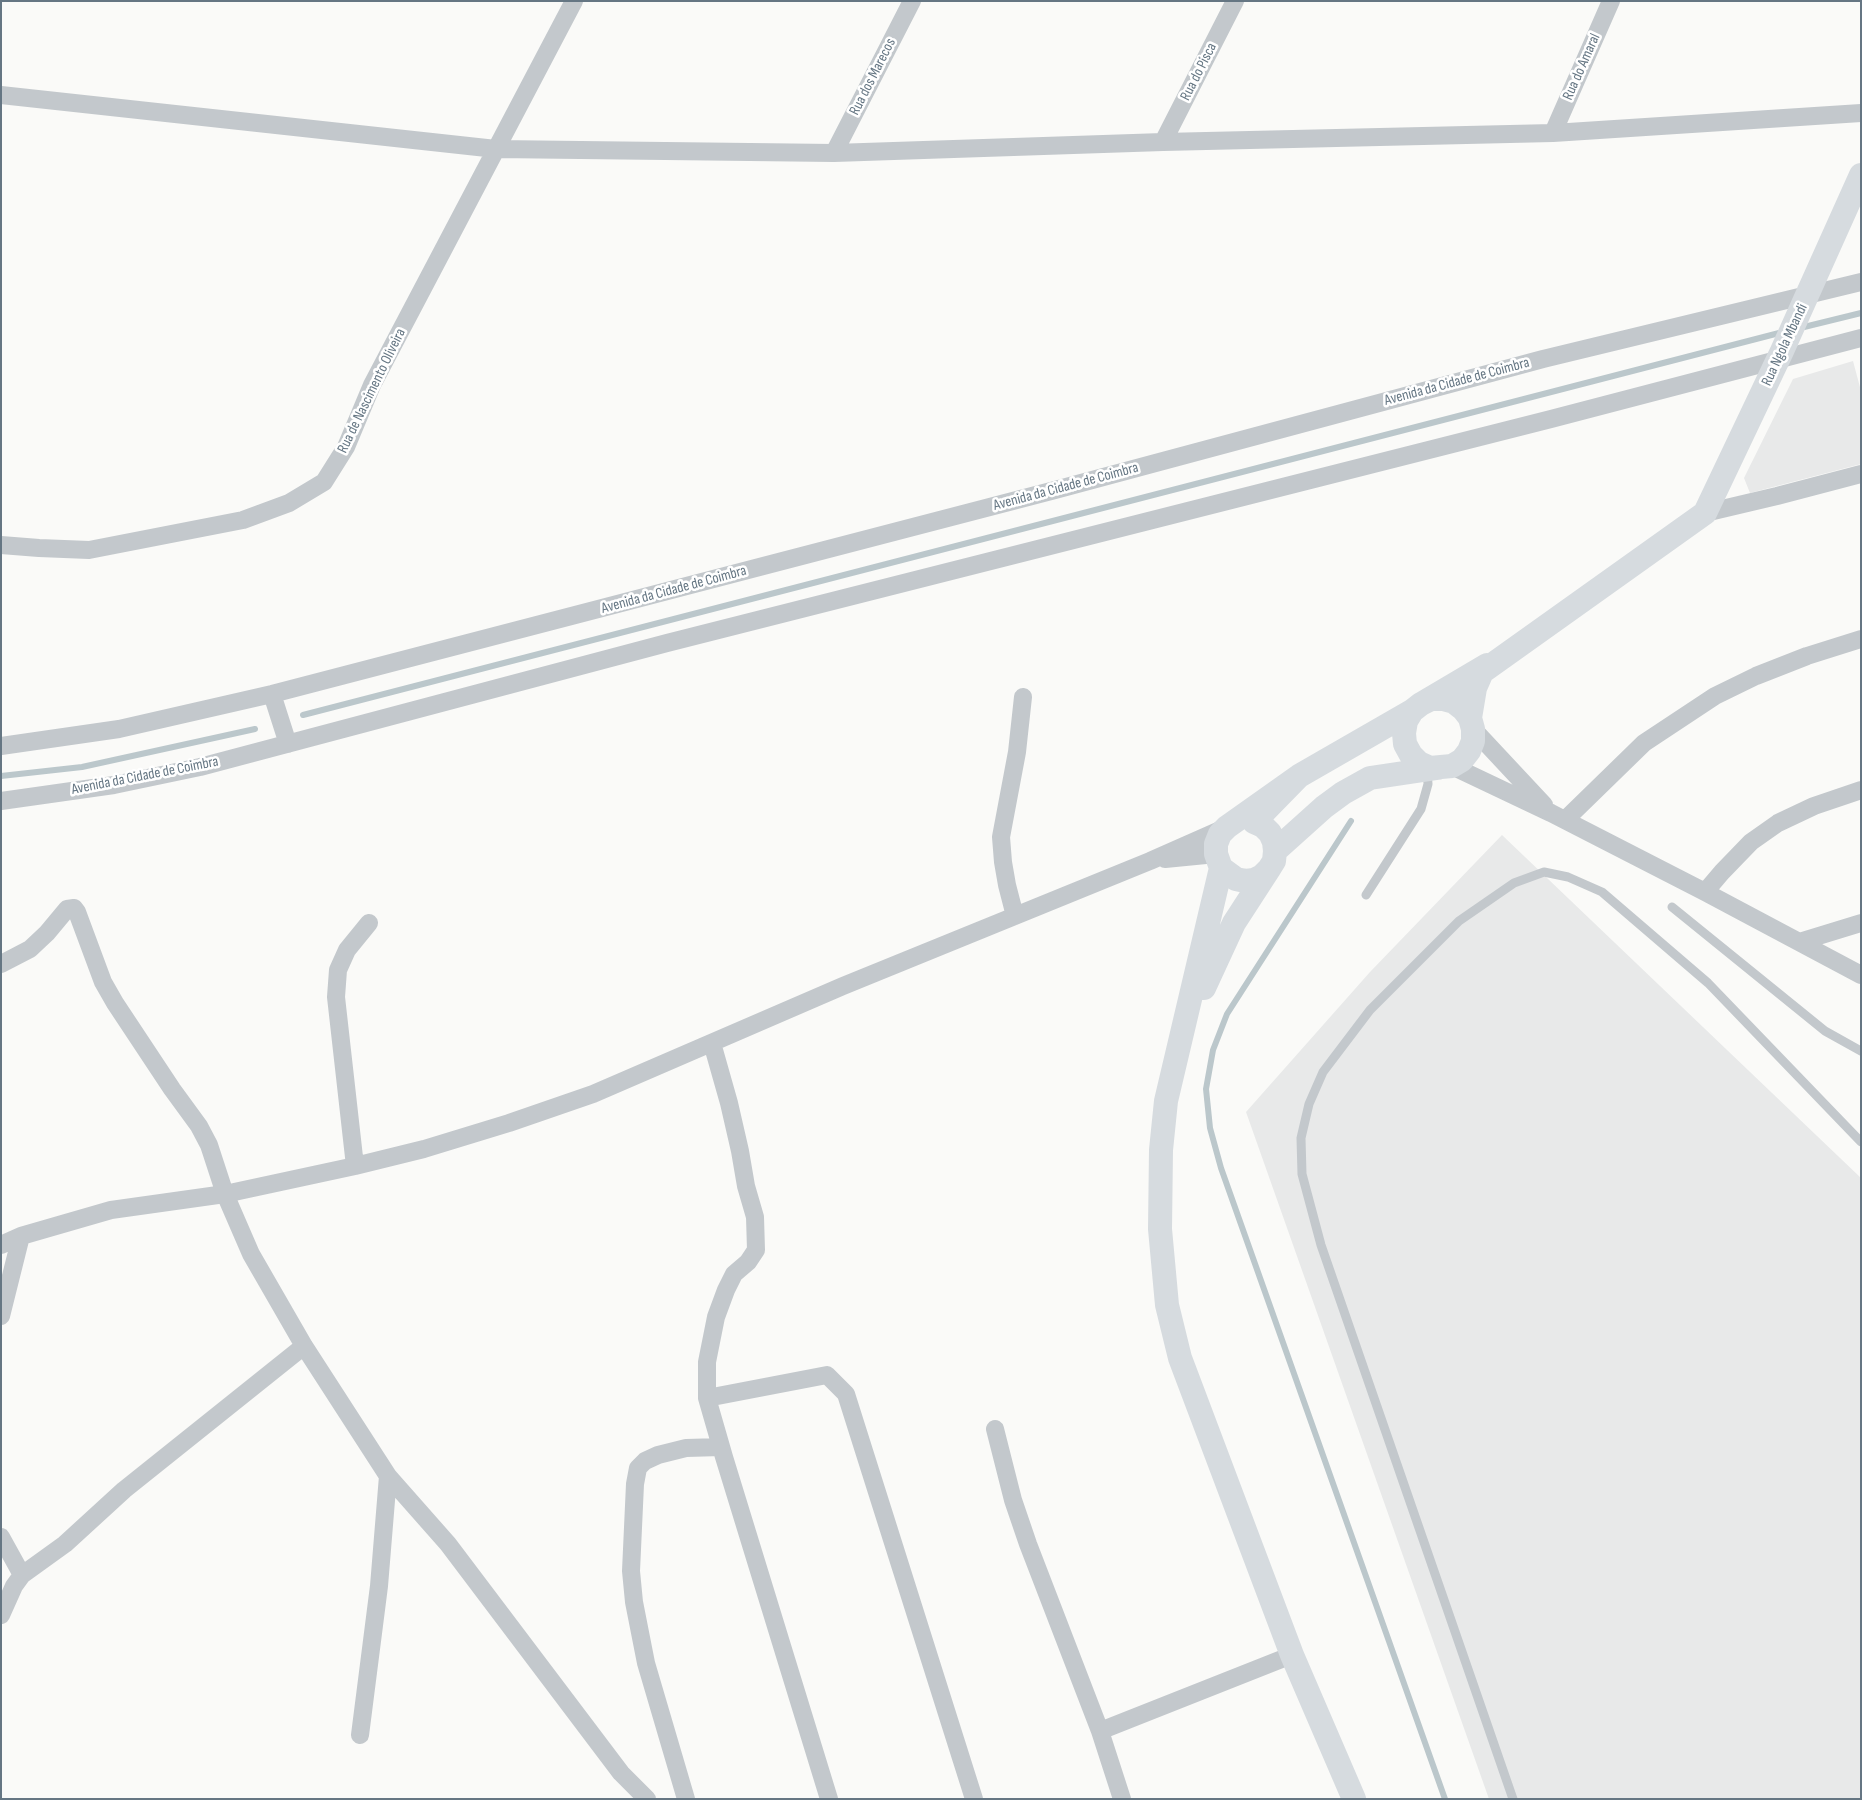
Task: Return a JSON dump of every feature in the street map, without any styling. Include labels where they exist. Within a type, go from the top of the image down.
[{"type":"street","name":"Rua de Nascimento Oliveira","points":[[1,544],[89,550],[243,520],[290,504],[324,482],[346,447],[372,385],[574,1]]},
{"type":"street","name":"Rua dos Marecos","points":[[834,153],[912,1]]},
{"type":"street","name":"Rua do Pisca","points":[[1164,142],[1235,1]]},
{"type":"street","name":"Rua do Amaral","points":[[1553,134],[1611,1]]},
{"type":"street","points":[[1,95],[496,149],[834,153],[1164,142],[1553,134],[1861,113]]},
{"type":"street","name":"Rua Ngola Mbandi","points":[[1705,513],[1804,303],[1861,175]]},
{"type":"street","name":"Avenida da Cidade de Coimbra","points":[[1,746],[119,729],[272,694],[1055,490],[1533,361],[1804,303],[1861,282]]},
{"type":"street","name":"Avenida da Cidade de Coimbra","points":[[1,801],[114,785],[200,767],[677,641],[1780,355],[1861,338]]},
{"type":"street","points":[[1150,861],[1218,861],[1236,879],[1245,881],[1262,876],[1272,861],[1324,807],[1343,793],[1370,778],[1440,768],[1462,760],[1469,751],[1473,740],[1472,724],[1475,688],[1482,672],[1705,513],[1861,474]]},
{"type":"street","points":[[1558,816],[1644,743],[1715,696],[1756,676],[1798,659],[1861,639]]},
{"type":"street","points":[[1354,1799],[1292,1655],[1180,1358],[1167,1305],[1160,1230],[1161,1150],[1166,1101],[1218,861],[1216,844],[1220,834],[1298,776],[1529,640]]},
{"type":"street","points":[[272,694],[288,744]]},
{"type":"street","points":[[1016,916],[1004,870],[1001,837],[1017,752],[1023,697]]},
{"type":"street","points":[[1558,816],[1472,724],[1463,709],[1454,702],[1432,699],[1416,707],[1406,721],[1405,744],[1411,755],[1419,763],[1430,768],[1440,768],[1558,816],[1861,975]]},
{"type":"street","points":[[1166,1101],[1206,980],[1234,923],[1272,861],[1274,842],[1270,833],[1263,826],[1254,822],[1298,776]]},
{"type":"street","points":[[1705,892],[1751,842],[1778,823],[1814,806],[1861,790]]},
{"type":"street","points":[[1,1245],[21,1236],[111,1210],[225,1194],[355,1166],[424,1149],[509,1123],[593,1094],[712,1042],[1150,861],[1227,827]]},
{"type":"street","points":[[1,964],[30,949],[47,933],[67,909],[74,908],[103,982],[198,1126],[215,1161],[225,1194],[251,1254],[304,1346],[388,1476],[448,1544],[622,1773],[647,1799]]},
{"type":"street","points":[[355,1166],[336,997],[338,970],[347,950],[369,923]]},
{"type":"street","points":[[1799,942],[1861,923]]},
{"type":"street","points":[[712,1042],[729,1103],[746,1186],[755,1217],[756,1250],[748,1262],[734,1274],[716,1317],[708,1362],[707,1398],[829,1799]]},
{"type":"street","points":[[1,1316],[21,1236]]},
{"type":"street","points":[[1,1615],[14,1586],[22,1575],[65,1544],[124,1490],[304,1346]]},
{"type":"street","points":[[707,1398],[827,1375],[846,1394],[974,1799]]},
{"type":"street","points":[[995,1429],[1013,1500],[1028,1544],[1100,1731],[1122,1799]]},
{"type":"street","points":[[686,1799],[646,1662],[634,1602],[631,1572],[635,1484],[638,1468],[645,1461],[658,1455],[686,1448],[721,1447]]},
{"type":"street","points":[[360,1735],[379,1586],[388,1476]]},
{"type":"street","points":[[1,1537],[22,1575]]},
{"type":"street","points":[[1100,1731],[1292,1655]]},
{"type":"lane","points":[[1366,895],[1421,809],[1428,784],[1440,768]]},
{"type":"lane","points":[[1512,1799],[1321,1245],[1302,1174],[1301,1138],[1309,1104],[1323,1072],[1370,1010],[1459,921],[1514,883],[1544,872],[1568,877],[1602,892],[1708,983],[1861,1142]]},
{"type":"lane","points":[[1672,908],[1825,1030],[1861,1051]]},
{"type":"shaded area","points":[[1853,361],[1861,391],[1861,464],[1750,493],[1744,478],[1793,379]]},
{"type":"shaded area","points":[[1502,835],[1861,1178],[1861,1799],[1489,1799],[1246,1112],[1370,972]]},
{"type":"waterway","points":[[1800,328],[1861,313]]},
{"type":"waterway","points":[[303,715],[1783,332]]},
{"type":"waterway","points":[[1,776],[82,767],[255,729]]},
{"type":"waterway","points":[[1351,821],[1227,1014],[1213,1050],[1206,1089],[1210,1128],[1221,1168],[1445,1799]]}]
